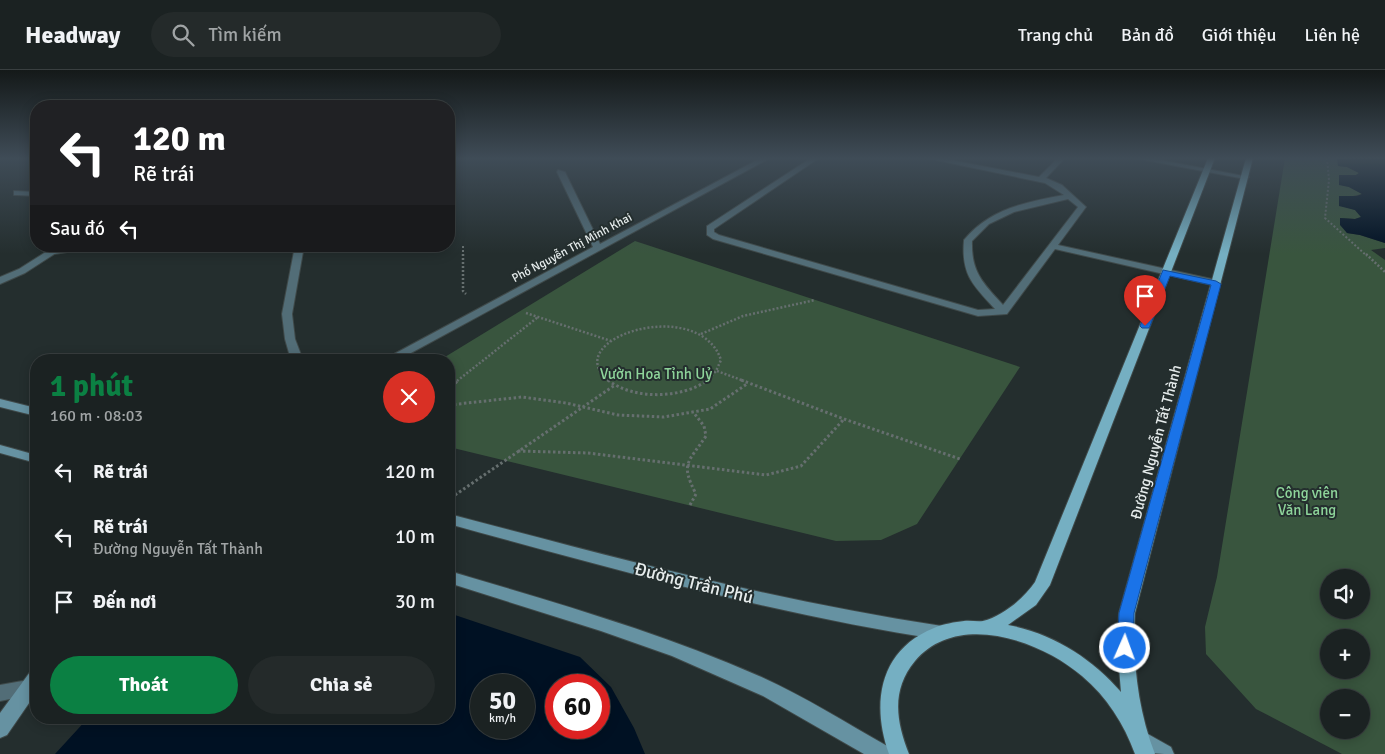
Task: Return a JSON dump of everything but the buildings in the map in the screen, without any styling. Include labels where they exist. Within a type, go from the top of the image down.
[{"type":"main road","points":[[985,628],[1024,608],[1042,585],[1199,190]]},
{"type":"main road","name":"Đường Nguyễn Tất Thành","points":[[1142,746],[1125,661],[1124,636],[1127,613],[1241,190]]},
{"type":"main road","points":[[0,403],[30,410]]},
{"type":"main road","points":[[0,449],[30,457]]},
{"type":"main road","name":"Đường Trần Phú","points":[[455,521],[712,590],[851,619],[942,633]]},
{"type":"main road","points":[[455,580],[600,622],[688,654],[784,698],[882,754]]},
{"type":"main road","points":[[899,754],[889,722],[888,707],[892,681],[903,660],[920,643],[942,633],[958,629],[985,628],[1015,632],[1030,637],[1074,660],[1088,670],[1112,694],[1123,708],[1142,746],[1164,754]]},
{"type":"main road","points":[[0,729],[30,686]]},
{"type":"street","points":[[570,190],[598,248]]},
{"type":"street","name":"Phố Nguyễn Thị Minh Khai","points":[[400,354],[707,190]]},
{"type":"street","points":[[768,190],[710,228],[710,233],[716,237],[978,313],[1003,312]]},
{"type":"street","points":[[1003,312],[1082,207],[1063,190]]},
{"type":"street","points":[[17,193],[30,194]]},
{"type":"street","points":[[1003,312],[975,281],[966,257],[968,240],[986,222],[1011,210],[1071,196]]},
{"type":"street","points":[[1052,246],[1216,284]]},
{"type":"street","points":[[0,281],[22,271],[48,252]]},
{"type":"street","points":[[295,354],[290,339],[287,314],[299,252]]},
{"type":"street","points":[[0,693],[30,684]]},
{"type":"path","points":[[1328,190],[1326,218],[1385,272]]},
{"type":"path","points":[[464,246],[463,291],[469,298],[487,308]]},
{"type":"path","points":[[700,334],[743,316],[815,300]]},
{"type":"path","points":[[520,311],[611,340]]},
{"type":"path","points":[[455,384],[461,377],[538,317]]},
{"type":"path","points":[[654,327],[674,327],[700,334],[713,343],[720,354],[721,360],[717,371],[699,385],[673,393],[642,393],[615,385],[604,376],[598,366],[601,350],[611,340],[626,333],[654,327]]},
{"type":"path","points":[[717,371],[747,384],[960,459]]},
{"type":"path","points":[[455,404],[522,397],[566,402],[581,408],[618,415],[664,416],[694,413],[710,409],[747,384]]},
{"type":"path","points":[[455,496],[615,385]]},
{"type":"path","points":[[690,505],[696,494],[687,476],[686,465],[706,436],[704,426],[694,413]]},
{"type":"path","points":[[518,451],[588,453],[766,475],[801,466],[844,419]]},
{"type":"green space","name":"Công viên Văn Lang","points":[[1280,190],[1354,190],[1362,194],[1349,197],[1339,205],[1355,210],[1361,217],[1355,219],[1340,218],[1347,233],[1385,243],[1385,248],[1371,250],[1385,260],[1385,754],[1342,754],[1256,709],[1206,654],[1205,627],[1217,577]]},
{"type":"green space","name":"Vườn Hoa Tỉnh Uỷ","points":[[635,241],[1020,367],[917,524],[881,540],[836,541],[455,448],[455,354],[450,354]]},
{"type":"water","points":[[1354,190],[1385,190],[1385,243],[1347,233],[1340,225],[1340,218],[1355,219],[1361,217],[1355,210],[1339,206],[1339,196],[1357,196],[1362,194]]},
{"type":"water","points":[[455,615],[580,657],[598,674],[545,674],[545,739],[610,739],[610,686],[634,728],[645,754],[55,754],[82,724],[455,724]]},
{"type":"route","points":[[1125,648],[1124,636],[1127,613],[1216,284],[1166,272],[1145,326]]}]
